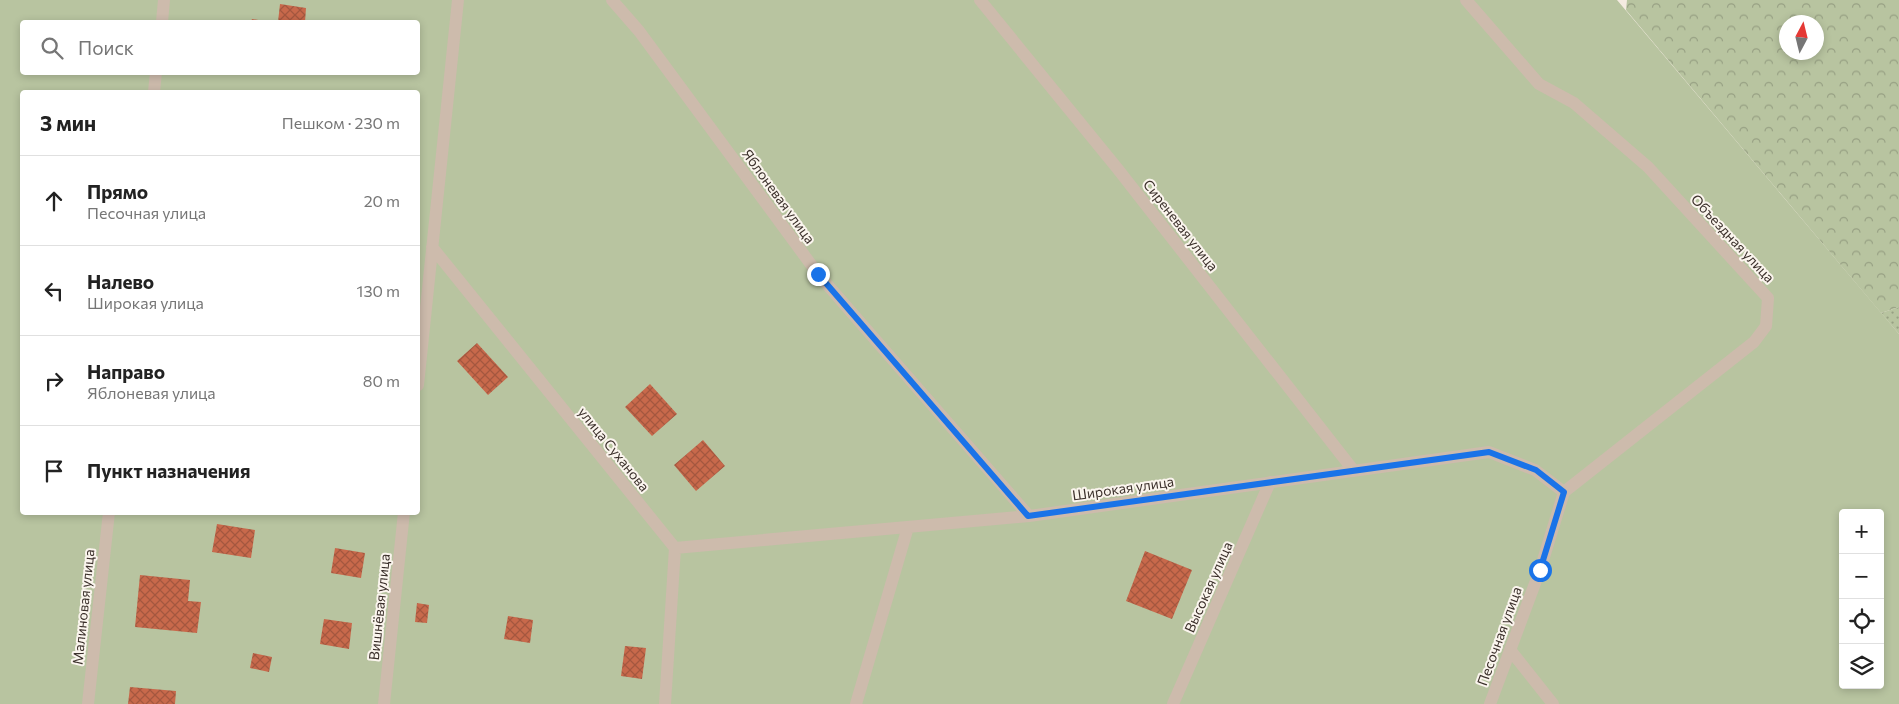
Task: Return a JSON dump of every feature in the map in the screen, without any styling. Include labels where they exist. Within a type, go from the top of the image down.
[{"type":"lane","points":[[162,20],[164,0]]},
{"type":"lane","points":[[420,365],[458,0]]},
{"type":"lane","name":"Яблоневая улица","points":[[612,0],[639,31],[818,274],[1028,516]]},
{"type":"lane","name":"Сиреневая улица","points":[[980,0],[1117,168],[1354,471]]},
{"type":"lane","name":"Объездная улица","points":[[1466,0],[1539,84],[1574,104],[1648,167],[1768,298],[1766,326],[1754,342],[1564,492]]},
{"type":"lane","points":[[154,90],[156,75]]},
{"type":"lane","name":"улица Суханова","points":[[432,247],[675,548]]},
{"type":"lane","name":"Широкая улица","points":[[675,548],[1028,516],[1489,452],[1536,470],[1564,492]]},
{"type":"lane","name":"Высокая улица","points":[[1174,704],[1184,677],[1270,482]]},
{"type":"lane","name":"Песочная улица","points":[[1490,704],[1540,570],[1564,492]]},
{"type":"lane","name":"Малиновая улица","points":[[88,704],[108,515]]},
{"type":"lane","name":"Вишнёвая улица","points":[[384,704],[404,515]]},
{"type":"lane","points":[[856,704],[908,527]]},
{"type":"lane","points":[[665,704],[675,548]]},
{"type":"lane","points":[[1511,651],[1554,704]]},
{"type":"green space","points":[[0,0],[1617,0],[1899,334],[1899,704],[0,704]]},
{"type":"green space","points":[[1627,0],[1899,0],[1899,307],[1881,313],[1626,10]]},
{"type":"green space","points":[[1899,307],[1899,334],[1881,313]]},
{"type":"building","points":[[280,4],[306,8],[305,20],[278,20]]},
{"type":"building","points":[[477,343],[508,377],[488,395],[457,361]]},
{"type":"building","points":[[650,384],[677,414],[652,436],[625,407]]},
{"type":"building","points":[[703,440],[725,466],[696,491],[674,465]]},
{"type":"building","points":[[217,524],[255,530],[251,558],[212,552]]},
{"type":"building","points":[[335,548],[365,553],[361,578],[331,573]]},
{"type":"building","points":[[1145,551],[1192,570],[1172,619],[1126,601]]},
{"type":"building","points":[[140,575],[190,580],[188,601],[201,602],[197,633],[135,627]]},
{"type":"building","points":[[417,603],[429,605],[427,623],[415,622]]},
{"type":"building","points":[[508,616],[533,620],[530,643],[504,639]]},
{"type":"building","points":[[324,619],[352,623],[349,649],[320,644]]},
{"type":"building","points":[[625,646],[646,648],[642,679],[621,676]]},
{"type":"building","points":[[253,653],[272,657],[269,672],[250,668]]},
{"type":"building","points":[[130,687],[176,691],[175,704],[128,704]]},
{"type":"route","points":[[818,274],[1028,516],[1489,452],[1536,470],[1564,492],[1540,570]]}]
